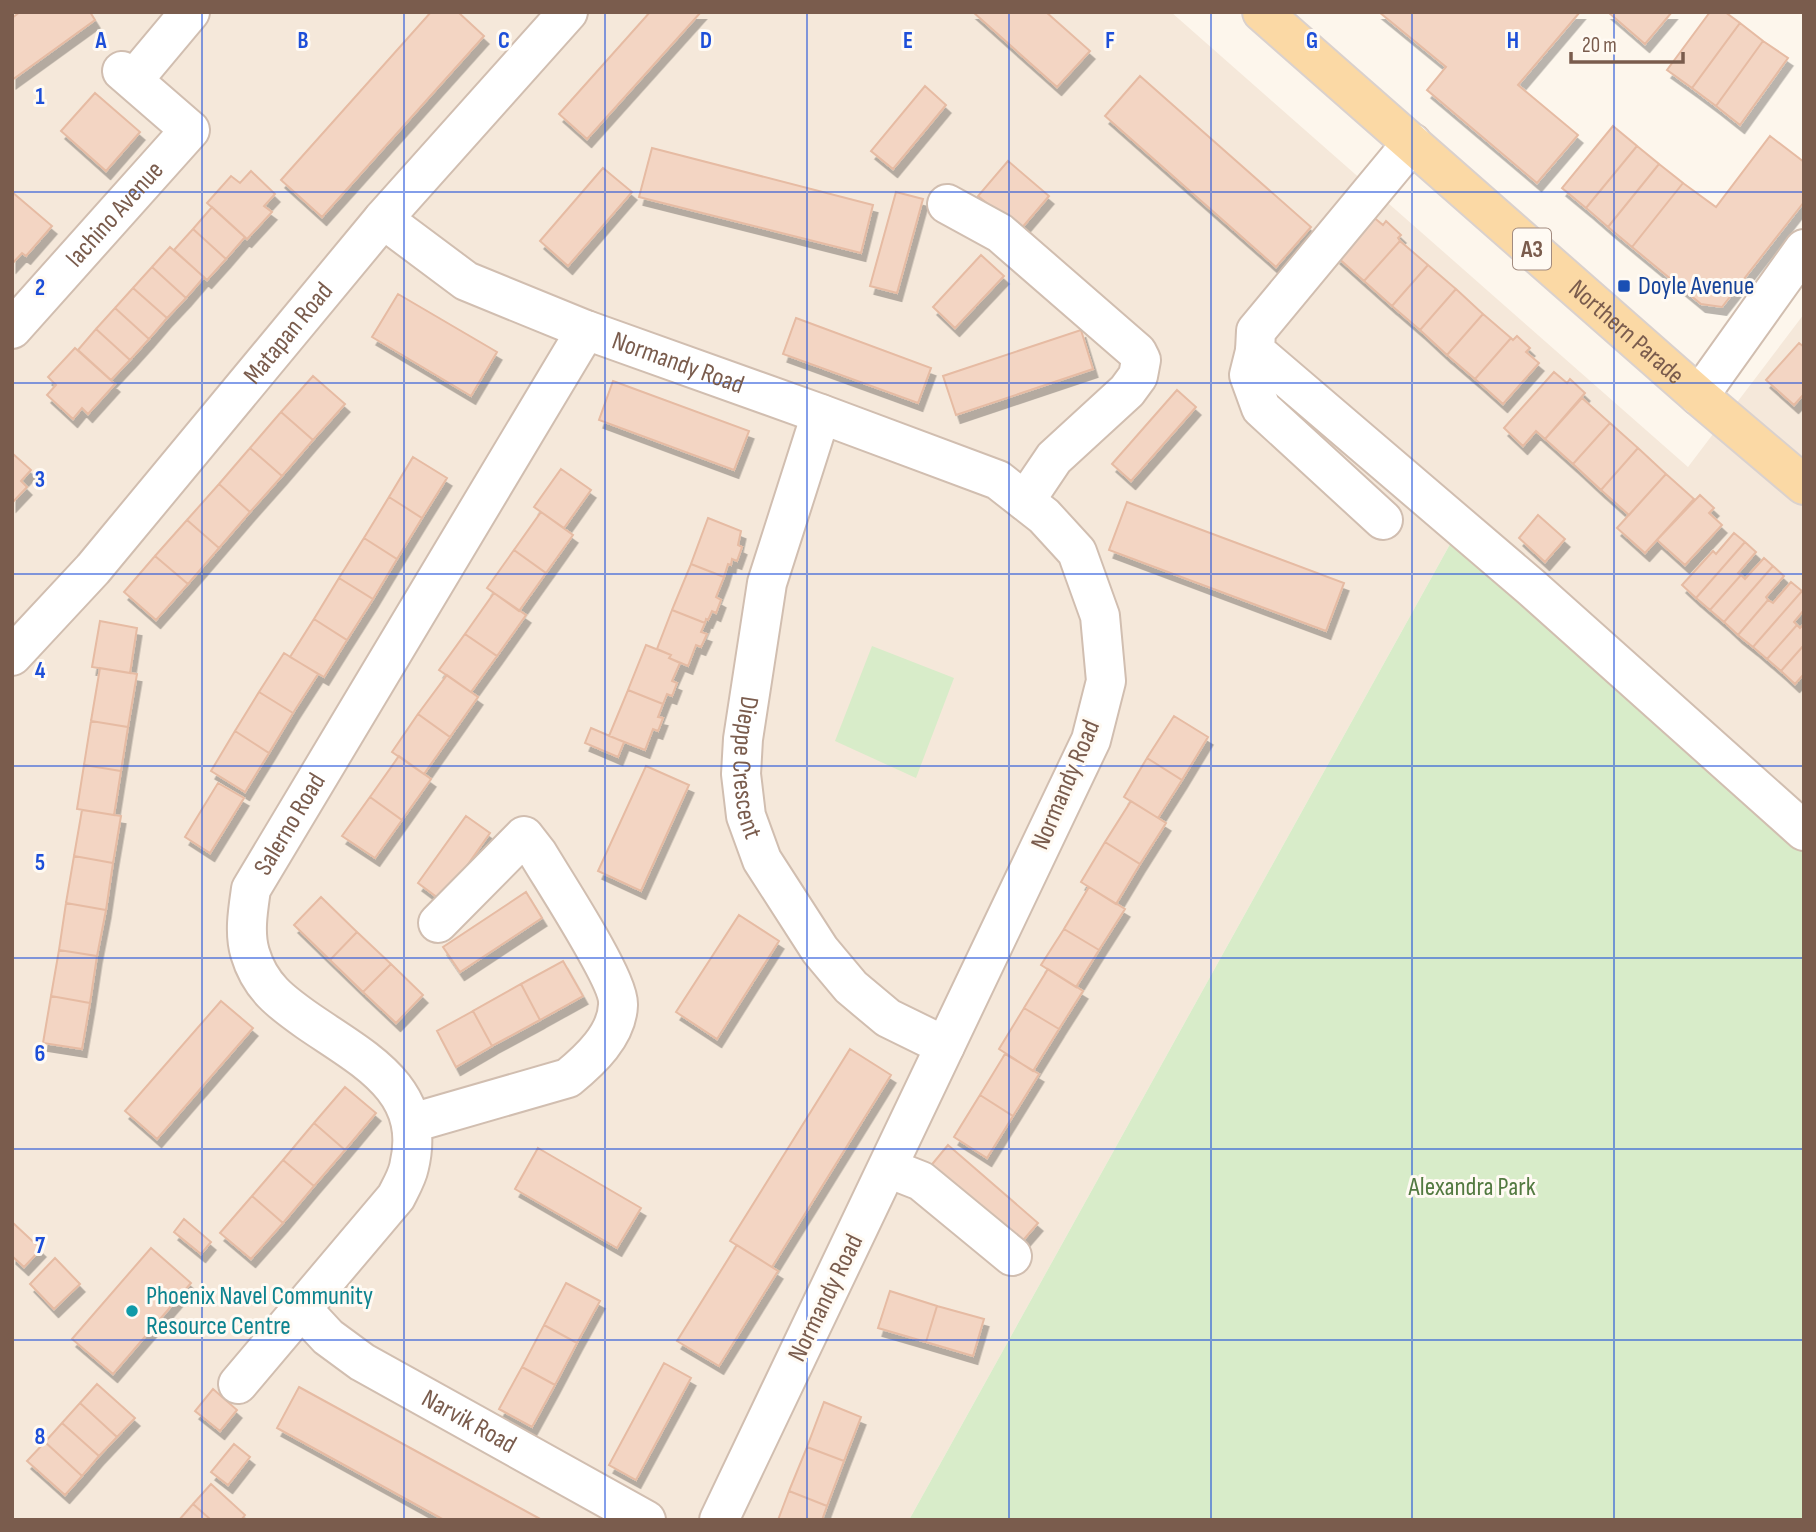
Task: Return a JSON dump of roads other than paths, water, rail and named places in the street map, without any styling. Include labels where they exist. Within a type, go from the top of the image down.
[{"type":"main road","name":"Northern Parade","points":[[1262,12],[1804,485]]},
{"type":"street","name":"Iachino Avenue","points":[[12,329],[190,130],[133,69],[190,12]]},
{"type":"street","name":"Matapan Road","points":[[12,656],[93,569],[383,219],[568,12]]},
{"type":"street","points":[[1383,520],[1261,408],[1249,374],[1255,351],[1256,331],[1412,143]]},
{"type":"street","points":[[947,204],[1000,233],[1137,352],[1141,360],[1138,376],[1127,391],[1054,458],[1025,501]]},
{"type":"street","name":"Normandy Road","points":[[383,219],[466,281],[586,330],[998,480],[1044,516],[1077,552],[1100,616],[1106,681],[1091,740],[719,1520]]},
{"type":"street","points":[[1699,396],[1804,249]]},
{"type":"street","name":"Salerno Road","points":[[238,1384],[396,1197],[409,1169],[413,1141],[412,1124],[402,1100],[388,1078],[275,997],[261,978],[250,952],[247,920],[251,889],[586,330]]},
{"type":"street","points":[[1255,351],[1531,587],[1804,831]]},
{"type":"street","name":"Dieppe Crescent","points":[[821,414],[767,583],[743,739],[741,774],[746,816],[762,860],[820,950],[851,987],[888,1018],[945,1046]]},
{"type":"street","points":[[412,1124],[568,1078],[588,1062],[617,1019],[619,1001],[611,978],[538,854],[524,836],[438,923]]},
{"type":"street","points":[[888,1168],[921,1181],[1012,1256]]},
{"type":"street","name":"Narvik Road","points":[[302,1309],[328,1338],[362,1362],[646,1520]]},
{"type":"place","name":"Doyle Avenue","points":[[1624,286]]},
{"type":"place","name":"Phoenix Navel Community Resource Centre","points":[[132,1311]]},
{"type":"park label","name":"Alexandra Park","points":[[1472,1187]]}]
